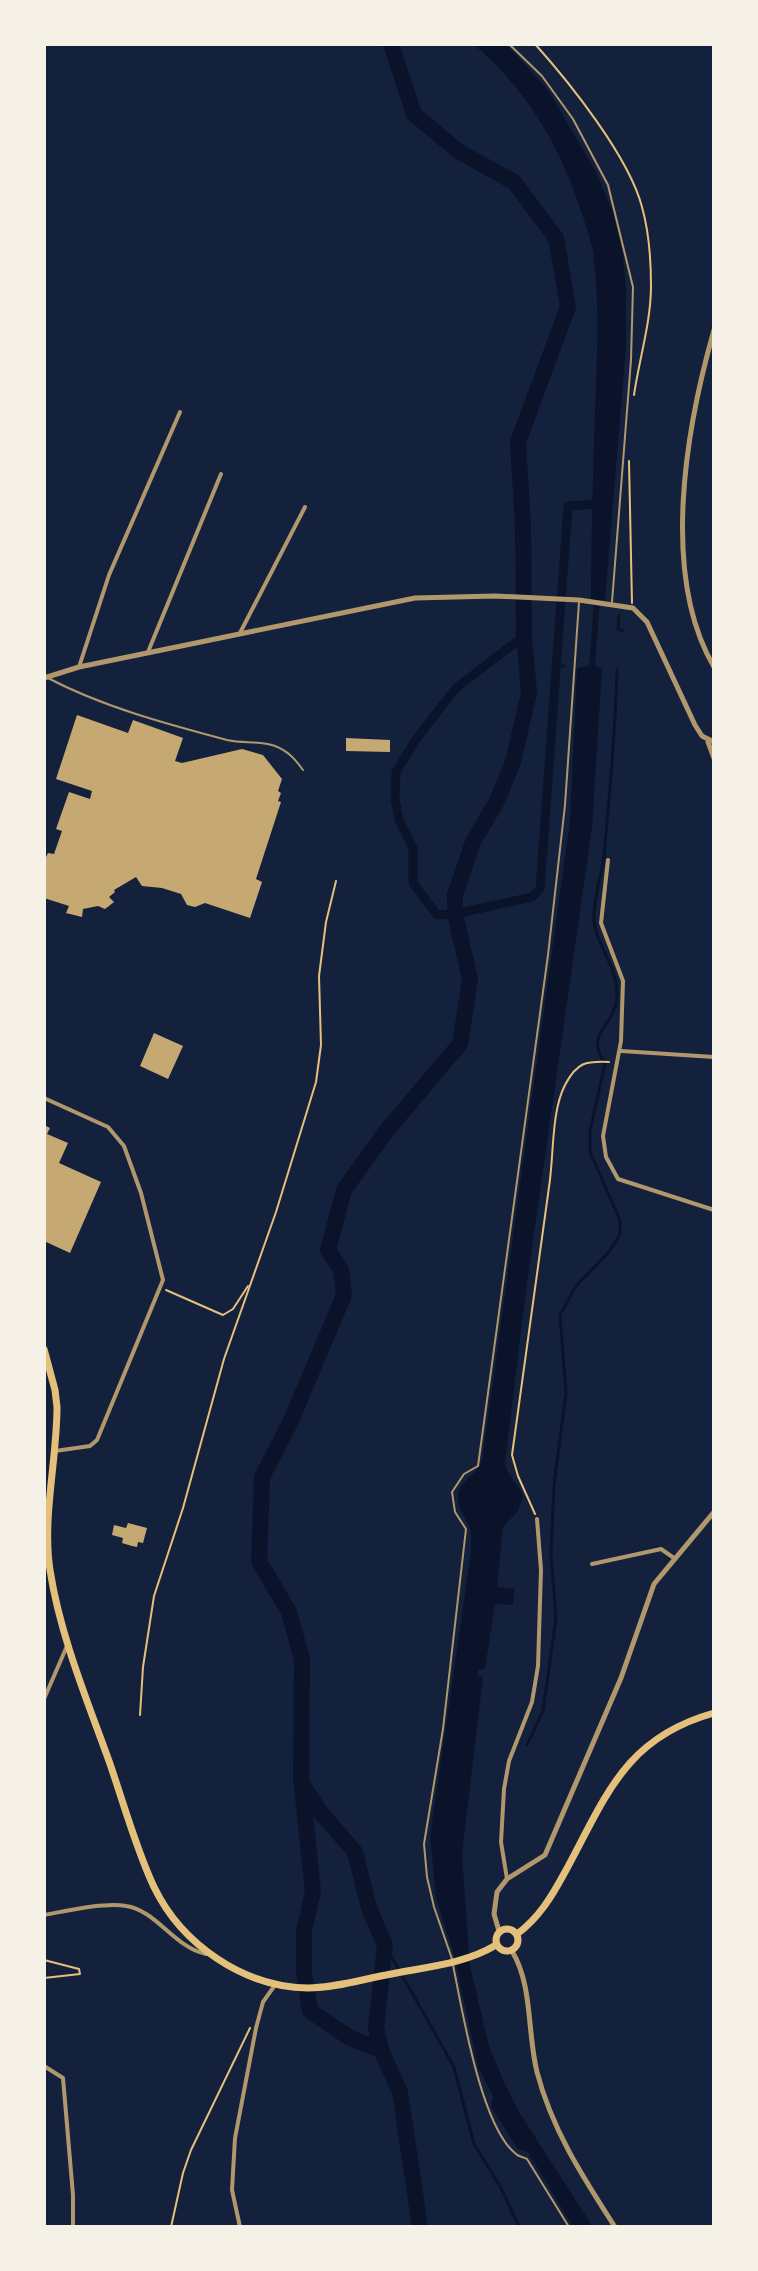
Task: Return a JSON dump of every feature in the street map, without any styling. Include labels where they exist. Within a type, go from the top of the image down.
[{"type":"main road","points":[[44,1349],[55,1390],[55,1451],[47,1509],[47,1569],[70,1645],[154,1887],[174,1917],[210,1954],[231,1967],[275,1984],[308,1988],[451,1963],[496,1945]]},
{"type":"main road","points":[[517,1934],[548,1903],[607,1794],[632,1760],[655,1738],[674,1727],[714,1713]]},
{"type":"main road","points":[[511,1929],[517,1934],[518,1942],[512,1951],[502,1951],[496,1945],[495,1938],[499,1931],[511,1929]]},
{"type":"street","points":[[714,330],[690,447],[683,539],[687,596],[702,647],[714,667]]},
{"type":"street","points":[[79,667],[109,575],[180,412]]},
{"type":"street","points":[[148,652],[221,474]]},
{"type":"street","points":[[240,633],[305,507]]},
{"type":"street","points":[[45,679],[79,667],[415,598],[495,596],[610,604],[633,608],[647,622],[695,725],[711,742],[714,758]]},
{"type":"street","points":[[608,860],[601,923],[623,981],[619,1051],[603,1136],[606,1157],[618,1179],[714,1210]]},
{"type":"street","points":[[619,1051],[714,1057]]},
{"type":"street","points":[[44,1098],[108,1127],[124,1146],[141,1193],[163,1280],[97,1440],[81,1449],[55,1451]]},
{"type":"street","points":[[499,1931],[493,1904],[497,1892],[507,1879],[545,1855],[621,1678],[654,1584],[714,1512]]},
{"type":"street","points":[[507,1879],[501,1842],[504,1789],[509,1761],[532,1702],[538,1666],[541,1570],[537,1519]]},
{"type":"street","points":[[592,1564],[661,1549],[674,1558]]},
{"type":"street","points":[[44,1699],[65,1647],[70,1645]]},
{"type":"street","points":[[44,1915],[127,1905],[152,1919],[186,1947],[210,1954]]},
{"type":"street","points":[[512,1951],[523,1972],[537,2070],[557,2131],[615,2227]]},
{"type":"street","points":[[240,2227],[232,2190],[235,2138],[256,2028],[263,2002],[275,1984]]},
{"type":"street","points":[[44,2066],[63,2078],[73,2227]]},
{"type":"lane","points":[[509,44],[542,76],[573,119],[608,185],[633,287],[631,360],[610,604]]},
{"type":"lane","points":[[569,2227],[527,2159],[516,2154],[500,2133],[485,2097],[464,2021],[451,1955],[430,1892],[424,1844],[443,1729],[466,1529],[455,1512],[452,1492],[464,1474],[478,1466],[548,955],[565,805],[576,600]]},
{"type":"lane","points":[[45,679],[165,723],[233,741],[259,741],[278,747],[292,755],[303,770]]},
{"type":"path","points":[[535,44],[561,73],[595,121],[623,165],[641,204],[648,236],[651,288],[633,406]]},
{"type":"path","points":[[629,459],[633,608]]},
{"type":"path","points":[[140,1715],[143,1667],[154,1596],[183,1508],[224,1359],[316,1082],[321,1045],[319,976],[326,922],[336,881]]},
{"type":"path","points":[[537,1519],[512,1455],[550,1185],[556,1108],[564,1086],[585,1061],[617,1062]]},
{"type":"path","points":[[161,1288],[223,1315],[233,1309],[252,1281]]},
{"type":"path","points":[[44,1960],[79,1969],[80,1974],[44,1978]]},
{"type":"path","points":[[171,2227],[191,2150],[251,2027]]},
{"type":"water","points":[[473,44],[506,44],[548,90],[595,170],[613,212],[623,255],[626,290],[626,346],[605,599],[600,601],[595,662],[596,667],[602,668],[592,828],[527,1283],[505,1462],[523,1497],[518,1511],[503,1527],[497,1587],[515,1589],[513,1605],[495,1604],[485,1669],[478,1670],[478,1676],[483,1677],[462,1854],[470,1966],[489,2046],[519,2112],[593,2227],[573,2227],[528,2152],[518,2149],[491,2107],[493,2096],[478,2067],[454,1955],[436,1897],[430,1836],[471,1552],[470,1529],[459,1506],[458,1496],[461,1487],[482,1461],[570,820],[577,668],[589,666],[594,600],[591,599],[591,552],[597,291],[592,246],[571,182],[550,138],[508,78]]},
{"type":"building","points":[[77,715],[128,733],[133,720],[183,738],[175,761],[182,763],[242,749],[263,755],[282,779],[278,791],[281,793],[278,801],[281,802],[256,879],[262,882],[250,918],[205,903],[195,907],[187,905],[181,894],[142,886],[136,877],[114,890],[109,897],[114,902],[105,909],[98,906],[83,909],[82,917],[66,913],[69,906],[44,898],[44,861],[48,853],[54,854],[62,831],[56,829],[69,792],[90,799],[92,791],[56,779]]},
{"type":"building","points":[[346,738],[390,740],[390,752],[346,751]]},
{"type":"building","points":[[154,1033],[183,1046],[168,1079],[140,1066]]},
{"type":"building","points":[[44,1125],[50,1128],[47,1134],[68,1143],[59,1163],[101,1182],[70,1253],[44,1241]]},
{"type":"building","points":[[128,1523],[147,1528],[143,1543],[138,1542],[137,1547],[122,1543],[123,1538],[112,1535],[114,1525],[126,1528]]},
{"type":"waterway","points":[[391,44],[414,114],[458,151],[514,182],[556,238],[568,307],[518,442],[523,526],[524,636],[529,693],[513,762],[497,801],[473,842],[455,895],[455,914],[470,979],[460,1044],[387,1130],[344,1190],[328,1250],[341,1270],[344,1295],[290,1423],[262,1477],[259,1561],[289,1612],[302,1659],[301,1782],[321,1813],[355,1852],[369,1908],[385,1945],[376,2027],[381,2050],[400,2092],[420,2227]]},
{"type":"waterway","points":[[524,636],[456,688],[417,738],[396,772],[395,799],[399,820],[413,848],[413,883],[437,915],[532,897],[540,889],[568,506],[600,504]]},
{"type":"waterway","points":[[619,616],[618,629],[623,631]]},
{"type":"waterway","points":[[555,666],[564,666]]},
{"type":"waterway","points":[[527,1745],[543,1711],[556,1618],[551,1554],[554,1485],[566,1393],[560,1315],[576,1286],[609,1252],[620,1234],[620,1220],[590,1152],[590,1131],[605,1064],[599,1053],[599,1037],[617,998],[615,977],[594,922],[604,855],[617,670]]},
{"type":"waterway","points":[[302,1788],[313,1891],[304,1931],[304,1973],[310,2011],[350,2038],[381,2050]]},
{"type":"waterway","points":[[385,1945],[454,2067],[474,2144],[501,2188],[519,2227]]}]
